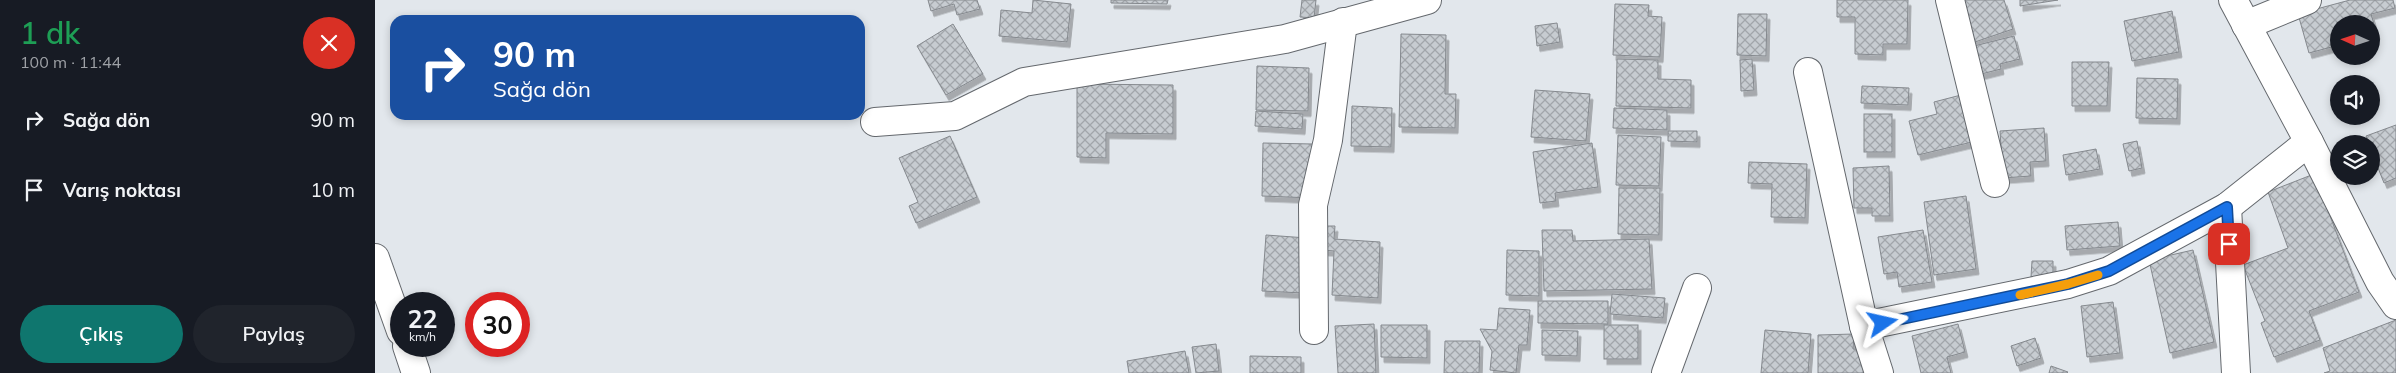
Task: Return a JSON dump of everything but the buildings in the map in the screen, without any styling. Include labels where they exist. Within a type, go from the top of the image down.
[{"type":"street","points":[[1950,0],[1995,183]]},
{"type":"street","points":[[2233,0],[2309,142],[2380,282],[2396,305]]},
{"type":"street","points":[[2246,25],[2307,0]]},
{"type":"street","points":[[875,122],[955,116],[1024,82],[1285,39],[1410,2]]},
{"type":"street","points":[[1314,330],[1313,204],[1327,140],[1343,22]]},
{"type":"street","points":[[1808,72],[1864,326],[1879,373]]},
{"type":"street","points":[[1864,326],[2068,284],[2109,271],[2227,207],[2309,142]]},
{"type":"street","points":[[2227,207],[2236,373]]},
{"type":"street","points":[[375,258],[390,300]]},
{"type":"street","points":[[1666,373],[1697,288]]},
{"type":"street","points":[[411,357],[416,373]]},
{"type":"slow traffic","points":[[2020,295],[2098,275]]},
{"type":"route","points":[[1883,323],[1995,301],[2068,284],[2109,271],[2227,207],[2229,244]]}]
